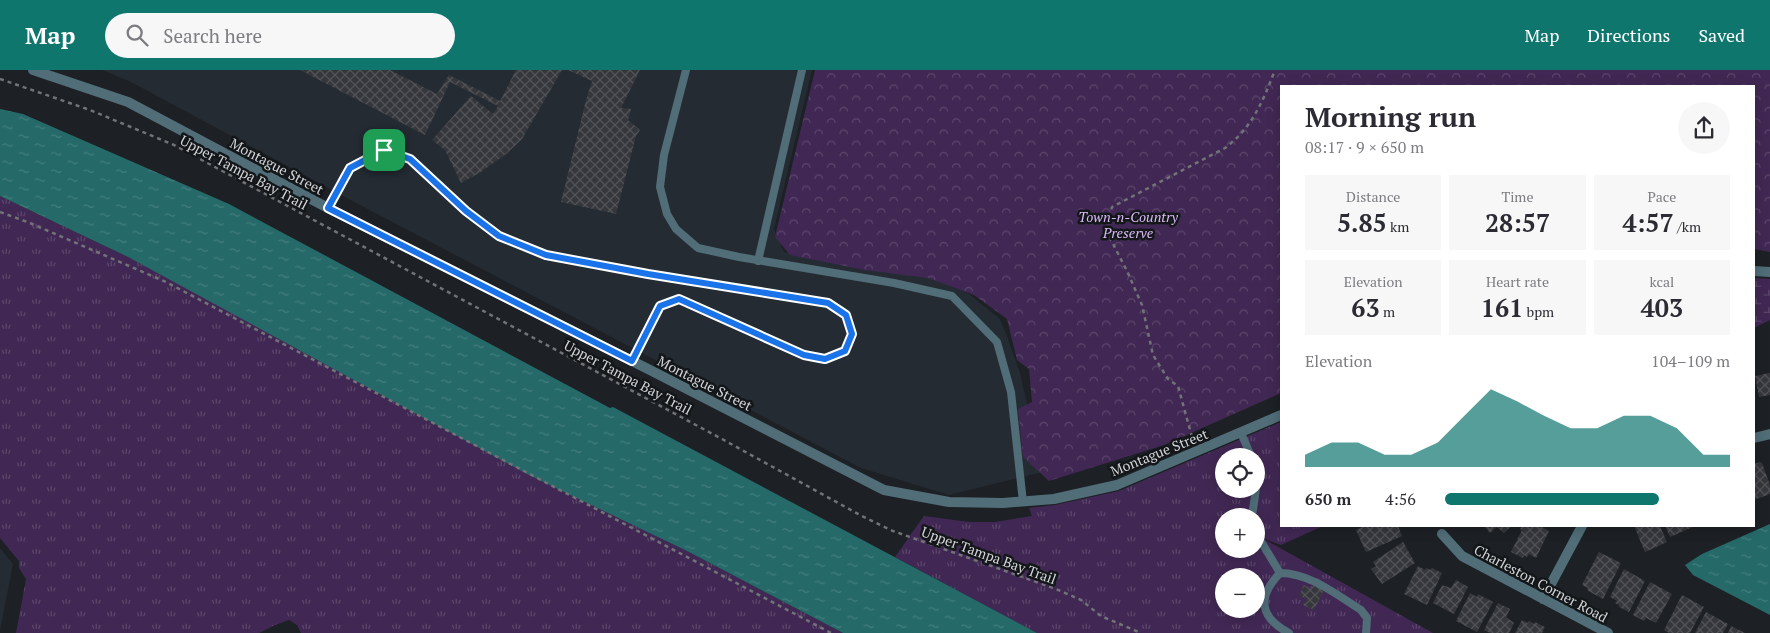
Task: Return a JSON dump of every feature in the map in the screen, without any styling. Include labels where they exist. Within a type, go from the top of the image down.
[{"type":"street","name":"Montague Street","points":[[33,70],[128,102],[328,208],[884,490],[948,502],[1003,503],[1054,499],[1117,485],[1280,415]]},
{"type":"street","points":[[1755,271],[1770,272]]},
{"type":"street","points":[[1755,438],[1770,434]]},
{"type":"street","points":[[1543,599],[1581,527]]},
{"type":"street","name":"Charleston Corner Road","points":[[1442,534],[1462,556],[1608,633]]},
{"type":"lane","points":[[686,70],[664,155],[660,187],[667,214],[676,229],[698,248],[894,283],[952,296],[997,342],[1011,392],[1023,502]]},
{"type":"lane","points":[[758,260],[802,70]]},
{"type":"lane","points":[[328,208],[350,168],[384,150],[410,159],[466,211],[499,236],[546,255],[648,274],[828,303],[846,315],[852,334],[845,351],[825,359],[804,355],[679,299],[660,306],[632,361]]},
{"type":"lane","points":[[1241,433],[1248,448]]},
{"type":"lane","points":[[1265,548],[1280,573]]},
{"type":"lane","points":[[1280,573],[1268,588],[1265,596],[1265,607],[1274,624],[1289,633]]},
{"type":"lane","points":[[1280,573],[1294,573],[1308,578],[1361,610],[1367,618],[1366,633]]},
{"type":"path","points":[[1192,437],[1178,386],[1168,379],[1153,355],[1142,305],[1111,240],[1108,220],[1112,207],[1216,152],[1239,137],[1261,106],[1275,70]]},
{"type":"path","name":"Upper Tampa Bay Trail","points":[[0,79],[90,110],[174,145],[713,434],[860,515],[910,537],[1056,589],[1081,600],[1101,616],[1141,633]]},
{"type":"path","points":[[0,212],[30,223],[166,282],[831,633]]},
{"type":"shaded area","points":[[102,70],[812,70],[774,229],[784,252],[932,278],[969,294],[1000,319],[1020,373],[1043,472],[949,495],[861,468],[360,205],[131,82]]},
{"type":"shaded area","points":[[0,548],[13,564],[0,631]]},
{"type":"green space","name":"Town-n-Country Preserve","points":[[815,70],[1770,70],[1770,252],[1755,249],[1755,85],[1280,85],[1280,393],[1164,445],[1049,481],[1023,457],[1018,409],[1032,402],[1029,369],[1017,360],[1007,319],[974,295],[928,278],[865,270],[790,255],[775,237]]},
{"type":"green space","points":[[0,196],[128,257],[843,633],[301,633],[297,625],[289,620],[259,633],[16,633],[26,579],[19,568],[19,561],[0,538]]},
{"type":"green space","points":[[1755,278],[1770,279],[1770,320],[1755,328]]},
{"type":"green space","points":[[1280,422],[1280,527],[1321,527],[1281,545],[1265,539],[1265,508],[1215,508],[1215,558],[1265,558],[1265,540],[1433,633],[1037,633],[895,557],[924,516],[969,522],[995,522],[1032,516],[1029,508],[1055,505],[1119,491],[1215,450],[1215,498],[1265,498],[1265,448],[1220,448]]},
{"type":"water","points":[[0,109],[23,114],[229,204],[610,408],[613,407],[1037,633],[843,633],[687,551],[529,475],[128,257],[0,196]]},
{"type":"water","points":[[1770,524],[1770,615],[1693,575],[1685,565],[1702,554]]},
{"type":"building","points":[[300,70],[390,70],[437,94],[449,75],[500,101],[516,70],[562,70],[522,139],[506,154],[481,172],[461,183],[445,150],[432,140],[471,96],[493,114],[498,106],[450,82],[425,135]]},
{"type":"building","points":[[568,70],[640,70],[621,108],[631,109],[628,120],[640,130],[636,136],[616,214],[561,202],[592,81]]},
{"type":"building","points":[[1770,373],[1770,395],[1759,397],[1755,376]]},
{"type":"building","points":[[1762,463],[1770,485],[1770,494],[1755,500],[1755,464]]},
{"type":"building","points":[[1362,527],[1398,527],[1402,536],[1366,552],[1356,530]]},
{"type":"building","points":[[1485,527],[1497,527],[1490,533]]},
{"type":"building","points":[[1497,527],[1511,527],[1504,533]]},
{"type":"building","points":[[1521,527],[1542,527],[1549,531],[1536,558],[1529,554],[1527,557],[1524,555],[1523,558],[1511,552],[1522,530],[1520,529]]},
{"type":"building","points":[[1634,527],[1660,527],[1667,542],[1645,552]]},
{"type":"building","points":[[1665,527],[1693,527],[1670,537]]},
{"type":"building","points":[[1403,542],[1415,563],[1382,584],[1371,569],[1376,566],[1373,562]]},
{"type":"building","points":[[1599,552],[1621,563],[1603,599],[1582,585]]},
{"type":"building","points":[[1418,566],[1425,570],[1426,568],[1431,570],[1432,568],[1442,573],[1427,605],[1404,594]]},
{"type":"building","points":[[1624,569],[1645,581],[1629,612],[1619,607],[1615,603],[1617,601],[1610,597]]},
{"type":"building","points":[[1317,578],[1327,584],[1314,610],[1303,605],[1306,599],[1299,595],[1304,585],[1311,589]]},
{"type":"building","points":[[1456,580],[1468,587],[1454,614],[1433,603],[1442,585],[1451,588]]},
{"type":"building","points":[[1650,582],[1672,594],[1656,623],[1646,618],[1644,621],[1633,615]]},
{"type":"building","points":[[1470,593],[1477,597],[1478,594],[1493,602],[1477,632],[1456,621]]},
{"type":"building","points":[[1682,595],[1704,607],[1690,633],[1669,633],[1664,630]]},
{"type":"building","points":[[1498,603],[1510,609],[1506,617],[1514,623],[1509,633],[1490,633],[1484,630]]},
{"type":"building","points":[[1706,612],[1728,624],[1723,633],[1695,633]]},
{"type":"building","points":[[1522,620],[1534,624],[1535,622],[1545,627],[1542,633],[1515,633]]},
{"type":"building","points":[[1731,626],[1745,633],[1728,633]]},
{"type":"route","points":[[384,150],[410,159],[466,211],[499,236],[546,255],[648,274],[828,303],[846,315],[852,334],[845,351],[825,359],[804,355],[679,299],[660,306],[648,334],[632,361],[328,208],[350,168],[384,150]]}]
